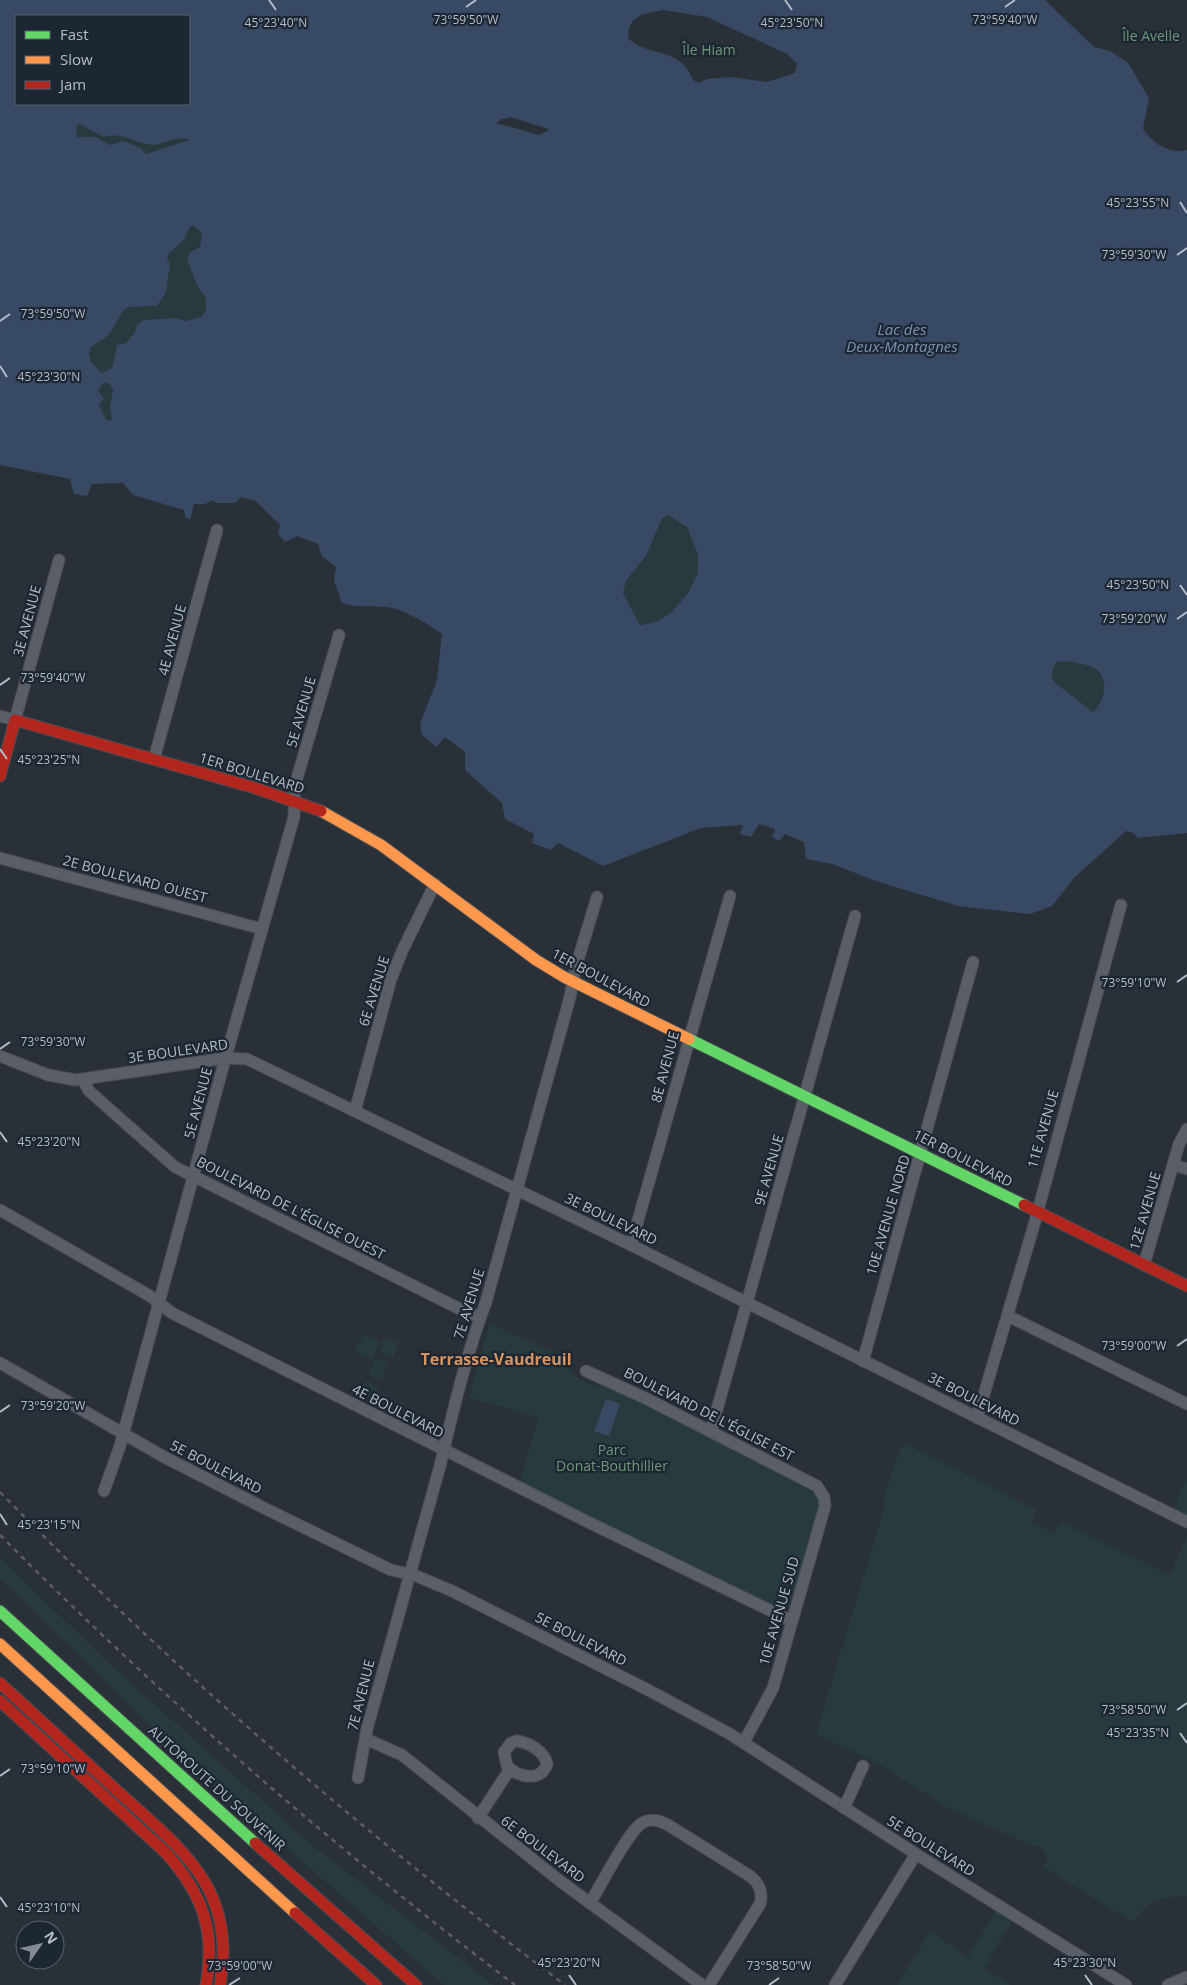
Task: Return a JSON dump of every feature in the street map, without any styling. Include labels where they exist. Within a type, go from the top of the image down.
[{"type":"main road","name":"1ER BOULEVARD","points":[[15,720],[295,801],[355,828],[435,884],[534,959],[573,982],[1187,1286]]},
{"type":"main road","name":"3E AVENUE","points":[[0,776],[15,720]]},
{"type":"main road","name":"AUTOROUTE DU SOUVENIR","points":[[0,1611],[319,1901],[416,1985]]},
{"type":"main road","points":[[0,1644],[186,1815],[376,1985]]},
{"type":"main road","points":[[0,1683],[166,1835],[195,1866],[211,1892],[222,1927],[224,1955],[220,1985]]},
{"type":"main road","points":[[0,1701],[159,1847],[188,1879],[200,1901],[208,1924],[210,1961],[206,1985]]},
{"type":"street","name":"4E AVENUE","points":[[154,759],[217,530]]},
{"type":"street","name":"3E AVENUE","points":[[15,720],[59,560]]},
{"type":"street","name":"5E AVENUE","points":[[104,1492],[123,1432],[294,817],[295,785],[339,635]]},
{"type":"street","name":"1ER BOULEVARD","points":[[0,716],[15,720]]},
{"type":"street","name":"2E BOULEVARD OUEST","points":[[0,858],[262,929]]},
{"type":"street","name":"6E AVENUE","points":[[355,1111],[391,979],[407,940],[435,884]]},
{"type":"street","name":"8E AVENUE","points":[[631,1245],[730,896]]},
{"type":"street","name":"7E AVENUE","points":[[358,1778],[366,1738],[443,1451],[454,1403],[482,1315],[596,897]]},
{"type":"street","name":"11E AVENUE","points":[[977,1418],[1008,1316],[1121,906]]},
{"type":"street","name":"9E AVENUE","points":[[711,1431],[855,916]]},
{"type":"street","name":"10E AVENUE NORD","points":[[863,1361],[973,962]]},
{"type":"street","name":"3E BOULEVARD","points":[[0,1056],[48,1075],[84,1080],[226,1058],[240,1057],[264,1066],[631,1245],[1187,1522]]},
{"type":"street","name":"BOULEVARD DE L'ÉGLISE OUEST","points":[[84,1080],[89,1091],[155,1151],[194,1177],[472,1315],[482,1315]]},
{"type":"street","name":"12E AVENUE","points":[[1144,1265],[1182,1137],[1187,1129]]},
{"type":"street","name":"12E AVENUE","points":[[1174,1165],[1187,1169]]},
{"type":"street","name":"4E BOULEVARD","points":[[0,1210],[159,1303],[172,1313],[443,1451],[792,1621]]},
{"type":"street","points":[[1008,1316],[1187,1404]]},
{"type":"street","name":"5E BOULEVARD","points":[[0,1363],[166,1458],[271,1512],[390,1570],[409,1574],[452,1591],[632,1681],[744,1742],[916,1854],[1126,1985]]},
{"type":"street","name":"BOULEVARD DE L'ÉGLISE EST","points":[[586,1370],[711,1431],[817,1486]]},
{"type":"street","name":"10E AVENUE SUD","points":[[744,1742],[773,1688],[825,1506],[824,1497],[817,1486]]},
{"type":"street","name":"6E BOULEVARD","points":[[366,1738],[400,1754],[478,1818],[702,1985]]},
{"type":"street","points":[[844,1808],[864,1766]]},
{"type":"street","points":[[478,1818],[510,1769]]},
{"type":"street","points":[[590,1903],[634,1830],[649,1820],[660,1821],[668,1825],[750,1876],[762,1892],[760,1904],[709,1985]]},
{"type":"street","points":[[835,1985],[916,1854]]},
{"type":"street","points":[[1168,1985],[1187,1977]]},
{"type":"green space","points":[[79,124],[147,145],[178,137],[190,140],[146,154],[140,148],[123,141],[110,145],[96,137],[77,137],[76,127]]},
{"type":"green space","points":[[193,225],[202,233],[200,247],[194,248],[192,270],[193,276],[207,301],[206,311],[203,316],[192,321],[156,318],[137,325],[130,338],[117,345],[112,369],[102,373],[91,362],[89,353],[91,347],[109,335],[123,311],[128,307],[157,306],[166,293],[170,264],[167,259],[169,253],[183,240],[189,228]]},
{"type":"green space","points":[[104,382],[110,384],[114,395],[110,407],[112,421],[106,422],[99,405],[104,399],[98,390]]},
{"type":"green space","points":[[668,515],[687,526],[698,555],[698,573],[688,593],[672,612],[656,622],[640,625],[623,593],[626,581],[646,556],[663,519]]},
{"type":"green space","points":[[1066,661],[1090,666],[1101,675],[1104,686],[1103,697],[1093,712],[1054,682],[1052,672],[1054,667],[1057,662]]},
{"type":"green space","name":"Parc Donat-Bouthillier","points":[[491,1324],[564,1357],[570,1369],[580,1379],[641,1399],[816,1492],[821,1504],[792,1604],[789,1608],[781,1610],[520,1484],[538,1417],[469,1398]]},
{"type":"green space","points":[[364,1334],[380,1342],[372,1360],[355,1352]]},
{"type":"green space","points":[[385,1337],[399,1344],[393,1358],[379,1351]]},
{"type":"green space","points":[[376,1358],[388,1364],[380,1380],[368,1375]]},
{"type":"green space","points":[[365,1381],[379,1388],[373,1400],[359,1393]]},
{"type":"green space","points":[[906,1444],[1036,1510],[1031,1522],[1054,1533],[1061,1522],[1170,1575],[1187,1536],[1187,1896],[1169,1897],[1156,1901],[1144,1909],[1133,1922],[1043,1867],[1048,1859],[1040,1847],[1028,1844],[950,1809],[877,1763],[816,1734],[885,1505],[882,1503],[899,1451]]},
{"type":"green space","points":[[1187,1477],[1187,1517],[1173,1511]]},
{"type":"green space","points":[[0,1558],[114,1668],[314,1847],[494,1985],[444,1985],[180,1755],[0,1578]]},
{"type":"green space","points":[[996,1910],[1013,1920],[984,1968],[1010,1985],[897,1985],[930,1931],[968,1957]]},
{"type":"water","name":"Lac des Deux-Montagnes","points":[[0,0],[1045,0],[1094,47],[1110,51],[1128,63],[1149,98],[1143,129],[1147,134],[1162,147],[1174,151],[1187,150],[1187,833],[1138,838],[1133,833],[1126,831],[1074,878],[1052,906],[1030,914],[958,906],[876,881],[832,864],[806,859],[804,842],[785,834],[779,841],[772,837],[775,829],[759,824],[751,837],[740,834],[743,825],[701,828],[603,866],[558,843],[551,850],[532,843],[534,834],[505,819],[502,803],[465,770],[465,752],[445,737],[436,747],[422,735],[420,724],[437,680],[442,634],[423,621],[400,610],[342,603],[334,581],[336,567],[322,556],[318,544],[297,536],[285,542],[278,534],[280,525],[256,501],[241,497],[235,503],[217,503],[213,500],[205,504],[194,504],[190,520],[185,517],[184,510],[133,495],[123,483],[92,484],[87,496],[74,494],[70,479],[0,465]],"holes":[[[663,10],[707,17],[787,54],[797,64],[795,73],[767,82],[729,77],[708,79],[699,83],[693,80],[688,69],[681,62],[636,44],[628,38],[629,30],[634,20],[638,17]],[[511,117],[549,130],[539,135],[496,123]],[[79,124],[104,137],[120,136],[152,145],[177,139],[189,140],[146,154],[140,148],[123,141],[110,145],[96,137],[77,137],[76,127]],[[193,225],[202,233],[200,247],[190,252],[187,259],[196,283],[206,299],[206,310],[202,317],[186,321],[174,318],[144,320],[137,325],[135,332],[126,343],[117,345],[112,368],[102,373],[91,362],[89,353],[91,347],[109,335],[123,311],[128,307],[157,306],[166,293],[170,264],[167,259],[169,253],[185,239],[189,228]],[[104,382],[110,384],[113,390],[110,407],[112,420],[107,421],[99,405],[104,399],[98,390]],[[668,515],[687,527],[698,555],[698,573],[688,593],[672,612],[656,622],[640,625],[623,593],[626,581],[646,556],[662,519]],[[1066,661],[1090,666],[1101,675],[1104,686],[1103,697],[1093,712],[1054,682],[1052,674],[1057,662]]]},
{"type":"water","points":[[606,1399],[620,1404],[609,1436],[594,1431]]},
{"type":"railway","points":[[0,1492],[134,1624],[273,1749],[417,1870],[565,1985]]},
{"type":"railway","points":[[0,1535],[123,1654],[250,1769],[380,1879],[515,1985]]},
{"type":"traffic: fast","points":[[689,1039],[1024,1205]]},
{"type":"traffic: fast","points":[[0,1611],[255,1843]]},
{"type":"traffic: slow","points":[[321,811],[381,845],[536,960],[564,977],[689,1039]]},
{"type":"traffic: slow","points":[[0,1644],[295,1913]]},
{"type":"traffic: jam","points":[[0,776],[15,720],[255,788],[321,811]]},
{"type":"traffic: jam","points":[[1024,1205],[1187,1286]]},
{"type":"traffic: jam","points":[[0,1683],[159,1828],[197,1870],[211,1894],[220,1920],[223,1950],[220,1985]]},
{"type":"traffic: jam","points":[[0,1701],[165,1852],[178,1867],[197,1898],[203,1913],[209,1947],[206,1985]]},
{"type":"traffic: jam","points":[[255,1843],[416,1985]]},
{"type":"traffic: jam","points":[[295,1913],[376,1985]]},
{"type":"district","name":"Terrasse-Vaudreuil","points":[[496,1359]]},
{"type":"park label","name":"Île Avelle","points":[[1151,36]]},
{"type":"park label","name":"Île Hiam","points":[[709,50]]}]
